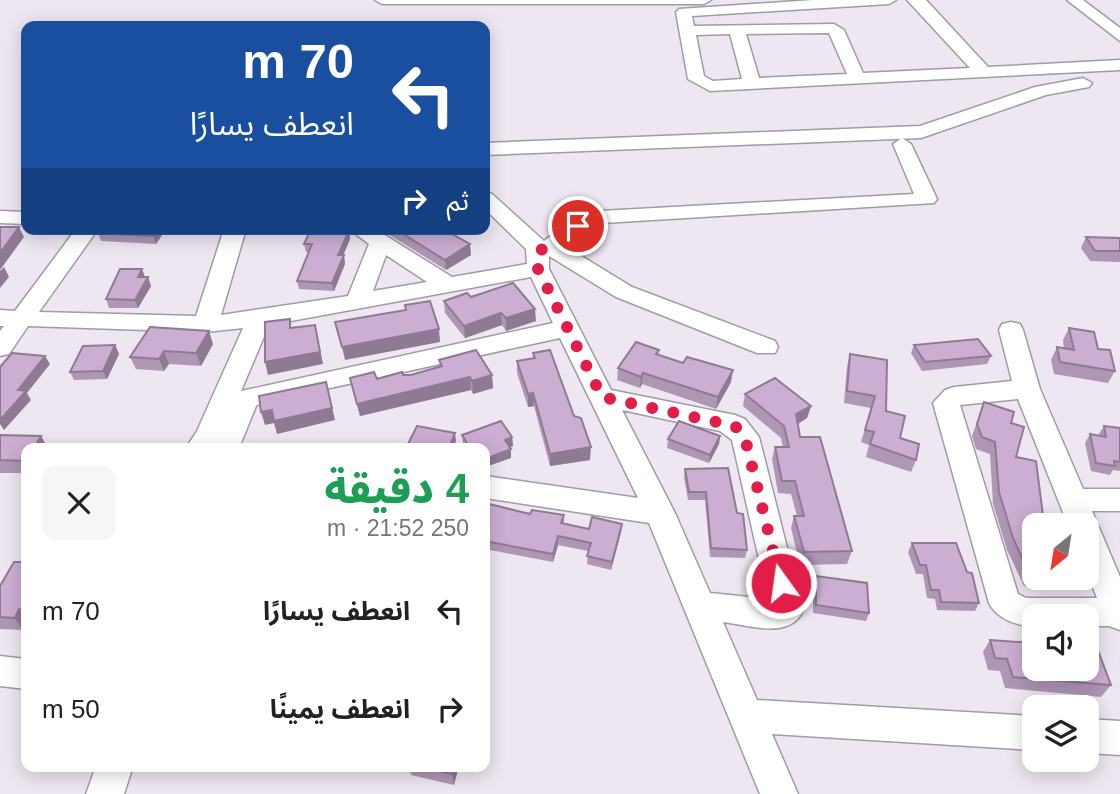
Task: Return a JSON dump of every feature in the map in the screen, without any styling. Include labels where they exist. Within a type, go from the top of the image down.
[{"type":"street","points":[[382,0],[705,0]]},
{"type":"street","points":[[889,0],[683,13],[699,82],[710,86],[1120,65]]},
{"type":"street","points":[[914,0],[928,11],[985,74]]},
{"type":"street","points":[[1074,0],[1117,32]]},
{"type":"street","points":[[687,31],[829,27],[835,30],[857,78]]},
{"type":"street","points":[[737,30],[752,84]]},
{"type":"street","points":[[490,149],[921,132],[946,126],[1037,90],[1072,83],[1120,80]]},
{"type":"street","points":[[11,318],[206,324],[259,319],[446,284],[542,256],[578,226],[600,217],[927,199],[902,144]]},
{"type":"street","points":[[490,202],[533,241],[542,256],[568,328],[660,513],[779,794]]},
{"type":"street","points":[[0,217],[21,218]]},
{"type":"street","points":[[0,348],[11,318],[82,235]]},
{"type":"street","points":[[206,324],[233,235]]},
{"type":"street","points":[[369,235],[446,284]]},
{"type":"street","points":[[358,302],[380,243]]},
{"type":"street","points":[[542,256],[624,292],[766,347]]},
{"type":"street","points":[[203,443],[259,319]]},
{"type":"street","points":[[227,443],[245,401],[253,396],[568,328]]},
{"type":"street","points":[[1011,330],[1027,389],[1078,513],[1120,500]]},
{"type":"street","points":[[1027,389],[954,396],[946,403],[1005,603],[1023,612],[1119,614],[1099,564]]},
{"type":"street","points":[[602,397],[725,422],[735,426],[745,438],[786,611],[782,615],[701,606]]},
{"type":"street","points":[[490,488],[660,513]]},
{"type":"street","points":[[0,671],[21,673]]},
{"type":"street","points":[[747,716],[1022,732]]},
{"type":"street","points":[[1099,737],[1120,738]]},
{"type":"street","points":[[105,794],[113,772]]},
{"type":"building","points":[[0,227],[19,227],[0,253]]},
{"type":"building","points":[[308,235],[347,235],[338,255],[344,255],[332,283],[297,281],[312,244],[304,244]]},
{"type":"building","points":[[405,235],[454,235],[470,244],[445,260]]},
{"type":"building","points":[[1086,237],[1120,238],[1120,251],[1095,251]]},
{"type":"building","points":[[120,269],[142,269],[138,277],[148,277],[135,300],[106,299]]},
{"type":"building","points":[[513,283],[535,309],[506,318],[501,313],[464,326],[444,301],[467,293],[471,297]]},
{"type":"building","points":[[430,301],[439,329],[342,347],[335,322],[406,310],[405,305]]},
{"type":"building","points":[[290,319],[290,328],[315,325],[320,352],[265,362],[265,322]]},
{"type":"building","points":[[150,327],[209,331],[196,353],[164,351],[159,359],[130,357]]},
{"type":"building","points":[[1069,328],[1094,332],[1098,349],[1110,350],[1115,371],[1060,362],[1057,347],[1074,350]]},
{"type":"building","points":[[978,339],[991,356],[925,362],[914,345]]},
{"type":"building","points":[[636,342],[659,350],[656,354],[683,363],[687,357],[733,370],[718,397],[643,373],[641,377],[618,368]]},
{"type":"building","points":[[115,345],[103,371],[70,372],[83,346]]},
{"type":"building","points":[[476,350],[492,375],[472,381],[470,377],[357,404],[350,378],[374,372],[377,379],[402,372],[403,375],[411,375],[442,366],[439,360]]},
{"type":"building","points":[[550,350],[574,416],[581,418],[591,447],[550,454],[533,393],[528,394],[517,361],[535,358],[533,353]]},
{"type":"building","points":[[12,353],[45,356],[18,390],[26,391],[0,420],[0,367]]},
{"type":"building","points":[[850,354],[887,360],[886,411],[905,416],[900,438],[919,444],[916,460],[870,444],[874,432],[865,430],[875,396],[847,391]]},
{"type":"building","points":[[775,378],[811,406],[796,414],[800,437],[820,437],[852,551],[804,552],[794,516],[804,516],[795,481],[782,481],[775,447],[789,447],[784,426],[745,394]]},
{"type":"building","points":[[326,382],[332,408],[274,421],[272,410],[261,412],[259,396]]},
{"type":"building","points":[[984,402],[1014,412],[1011,423],[1024,427],[1016,457],[1036,461],[1043,513],[1022,513],[1022,558],[999,492],[995,442],[982,437],[977,424]]},
{"type":"building","points":[[501,421],[512,437],[505,440],[511,449],[490,457],[490,443],[467,443],[462,435]]},
{"type":"building","points":[[679,421],[720,436],[710,455],[668,439]]},
{"type":"building","points":[[417,426],[455,433],[451,443],[408,443]]},
{"type":"building","points":[[1104,426],[1120,428],[1120,462],[1114,461],[1115,466],[1096,463],[1090,434],[1106,437]]},
{"type":"building","points":[[0,435],[41,436],[37,443],[21,443],[21,461],[0,460]]},
{"type":"building","points":[[728,468],[737,513],[743,514],[747,550],[711,548],[706,492],[689,492],[685,469]]},
{"type":"building","points":[[490,504],[530,514],[532,510],[564,515],[561,523],[589,529],[592,517],[622,524],[612,562],[587,556],[591,543],[558,536],[553,554],[490,542]]},
{"type":"building","points":[[912,543],[956,543],[967,572],[972,573],[979,603],[941,602],[939,590],[931,590],[926,565],[920,565]]},
{"type":"building","points":[[14,562],[21,562],[21,609],[15,618],[0,617],[0,586]]},
{"type":"building","points":[[816,576],[867,583],[869,613],[816,605]]},
{"type":"building","points":[[990,640],[1022,642],[1022,678],[1013,677],[1007,659],[995,658]]},
{"type":"building","points":[[1099,653],[1111,685],[1062,681],[1099,681]]},
{"type":"route","points":[[578,226],[550,247],[538,252],[538,269],[602,397],[735,426],[745,438],[781,583]]}]
